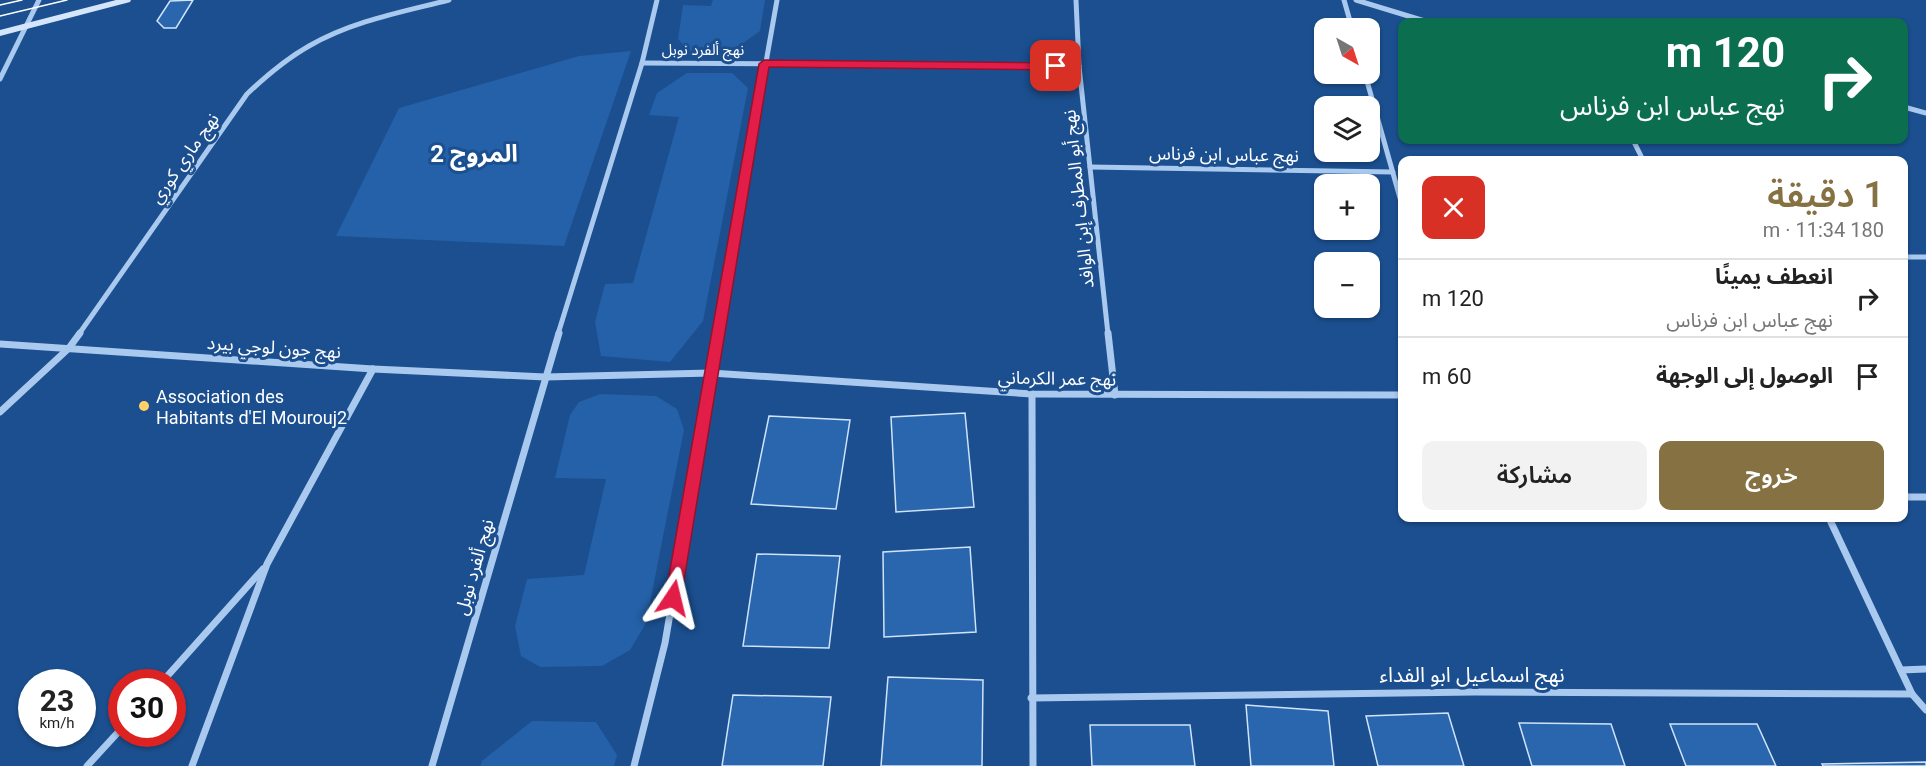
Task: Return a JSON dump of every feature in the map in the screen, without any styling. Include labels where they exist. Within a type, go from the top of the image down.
[{"type":"street","points":[[0,79],[39,0]]},
{"type":"street","points":[[0,33],[127,0]]},
{"type":"street","name":"نهج ماري كوري","points":[[0,412],[69,348],[247,94],[276,67],[316,41],[361,22],[449,0]]},
{"type":"street","name":"نهج ألفرد نوبل","points":[[432,766],[545,377],[642,63],[657,0]]},
{"type":"street","name":"نهج ألفرد نوبل","points":[[634,766],[665,642],[764,64],[777,0]]},
{"type":"street","name":"نهج أبو المطرف إبن الوافد","points":[[1076,0],[1079,66],[1115,395]]},
{"type":"street","points":[[1344,0],[1349,18]]},
{"type":"street","points":[[1356,0],[1415,18]]},
{"type":"street","name":"نهج ألفرد نوبل","points":[[642,63],[764,64]]},
{"type":"street","points":[[764,64],[1079,66]]},
{"type":"street","points":[[1368,84],[1398,190]]},
{"type":"street","points":[[1908,108],[1926,113]]},
{"type":"street","name":"نهج عباس ابن فرناس","points":[[1090,167],[1393,172]]},
{"type":"street","points":[[1908,257],[1926,257]]},
{"type":"street","name":"نهج جون لوجي بيرد","points":[[0,344],[373,369],[545,377]]},
{"type":"street","points":[[192,766],[267,564],[373,369]]},
{"type":"street","points":[[545,377],[711,373]]},
{"type":"street","name":"نهج عمر الكرماني","points":[[711,373],[1032,394],[1398,395]]},
{"type":"street","points":[[1032,394],[1031,698],[1033,766]]},
{"type":"street","points":[[1908,497],[1926,497]]},
{"type":"street","points":[[1831,522],[1912,694],[1926,710]]},
{"type":"street","points":[[174,669],[267,564]]},
{"type":"street","points":[[1901,669],[1926,669]]},
{"type":"street","name":"نهج اسماعيل ابو الفداء","points":[[1031,698],[1474,692],[1912,694]]},
{"type":"street","points":[[87,766],[108,743]]},
{"type":"shaded area","points":[[713,0],[765,0],[760,31],[729,53],[690,53],[678,39],[683,5],[711,6]]},
{"type":"shaded area","points":[[631,51],[564,246],[336,236],[399,108],[579,56]]},
{"type":"shaded area","points":[[687,73],[732,73],[748,88],[703,321],[670,362],[601,356],[595,322],[605,284],[633,283],[679,117],[649,115],[657,93]]},
{"type":"shaded area","points":[[600,394],[656,396],[677,409],[684,430],[646,623],[630,650],[602,666],[540,667],[521,656],[515,626],[527,579],[584,575],[606,479],[555,478],[570,415],[579,402]]},
{"type":"shaded area","points":[[532,721],[596,722],[617,755],[614,766],[480,766],[482,761]]},
{"type":"building","points":[[193,0],[176,28],[164,28],[157,21],[170,1]]},
{"type":"building","points":[[965,413],[974,507],[896,512],[891,417]]},
{"type":"building","points":[[769,416],[850,420],[836,509],[751,504]]},
{"type":"building","points":[[970,547],[976,632],[884,637],[883,552]]},
{"type":"building","points":[[757,554],[840,556],[829,648],[743,646]]},
{"type":"building","points":[[888,677],[983,680],[982,766],[881,766]]},
{"type":"building","points":[[733,695],[831,697],[823,766],[722,766]]},
{"type":"building","points":[[1246,705],[1328,711],[1334,766],[1251,766]]},
{"type":"building","points":[[1448,713],[1464,766],[1378,766],[1366,716]]},
{"type":"building","points":[[1519,723],[1611,724],[1625,766],[1532,766]]},
{"type":"building","points":[[1670,724],[1757,724],[1776,766],[1686,766]]},
{"type":"building","points":[[1090,725],[1190,725],[1195,766],[1092,766]]},
{"type":"building","points":[[1926,762],[1926,766],[1823,766],[1822,764]]},
{"type":"tram line","points":[[0,5],[22,0]]},
{"type":"tram line","points":[[0,16],[67,0]]},
{"type":"place","name":"Association des Habitants d'El Mourouj2","points":[[144,406]]},
{"type":"district","name":"المروج 2","points":[[474,154]]},
{"type":"route","points":[[673,598],[764,64],[1056,66]]}]
